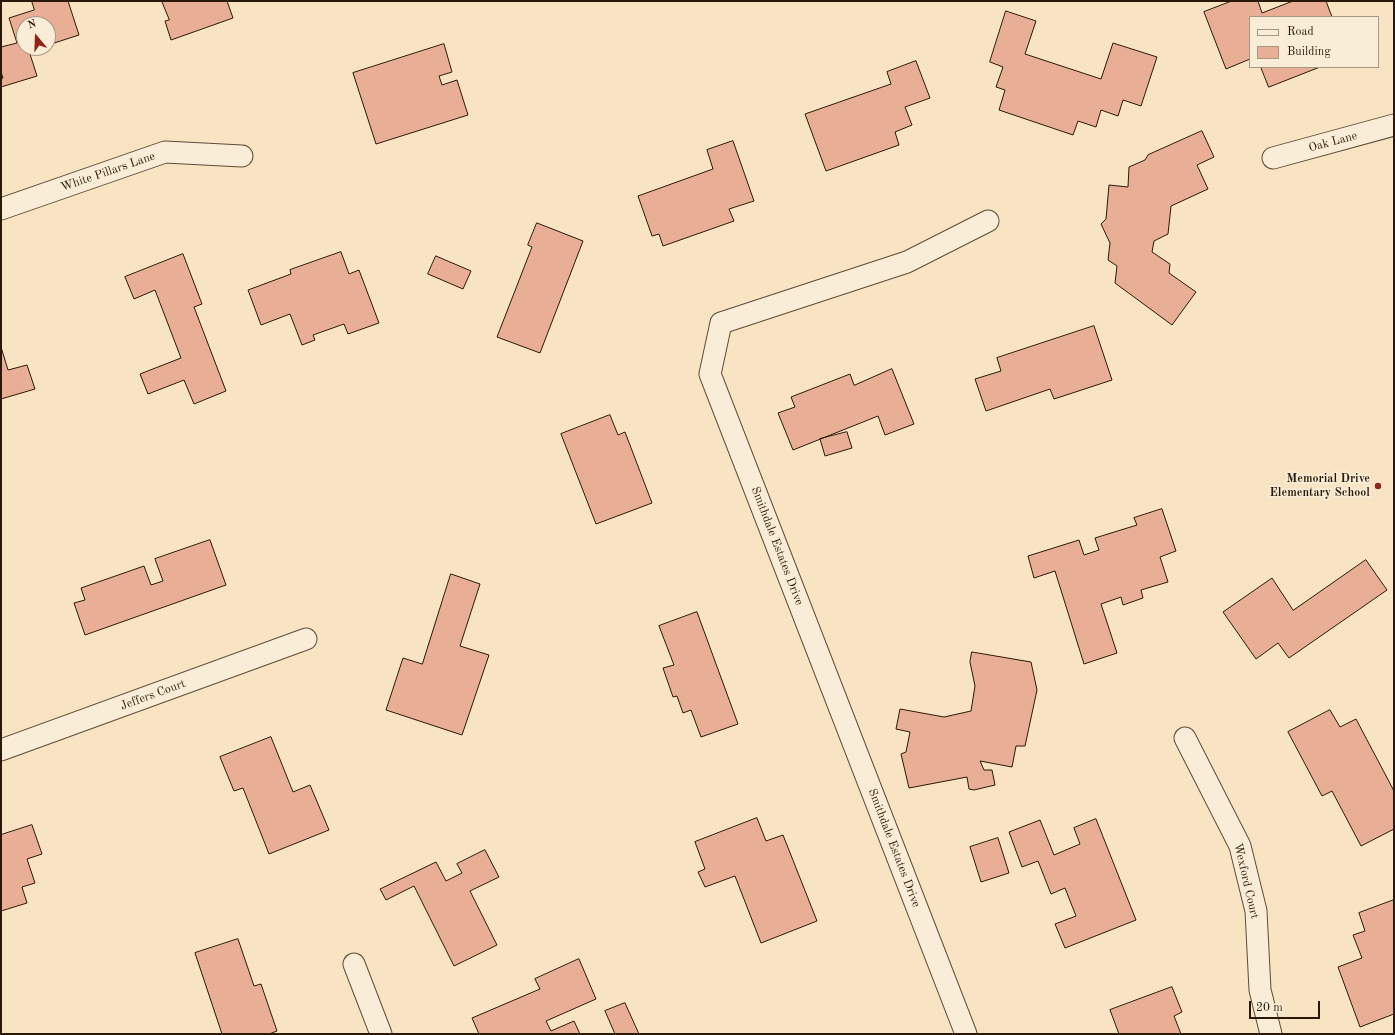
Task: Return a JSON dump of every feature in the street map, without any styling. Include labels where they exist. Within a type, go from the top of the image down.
[{"type":"street","name":"Oak Lane","points":[[1273,158],[1394,125]]},
{"type":"street","name":"White Pillars Lane","points":[[1,209],[165,152],[242,156]]},
{"type":"street","name":"Smithdale Estates Drive","points":[[966,1034],[710,374],[721,323],[907,262],[988,221]]},
{"type":"street","name":"Jeffers Court","points":[[1,750],[306,640]]},
{"type":"street","name":"Wexford Court","points":[[1185,738],[1240,846],[1256,911],[1260,990],[1271,1034]]},
{"type":"street","points":[[354,964],[381,1034]]},
{"type":"building","points":[[32,1],[68,1],[79,35],[56,42],[56,16],[16,16],[16,40],[9,18],[34,10]]},
{"type":"building","points":[[162,1],[227,1],[233,18],[171,40],[165,21],[169,20]]},
{"type":"building","points":[[1232,1],[1258,1],[1262,13],[1293,1],[1326,1],[1332,16],[1249,16],[1249,59],[1226,69],[1204,12]]},
{"type":"building","points":[[1006,11],[1036,21],[1025,54],[1101,79],[1113,43],[1157,57],[1141,106],[1123,100],[1118,116],[1101,110],[1096,127],[1078,121],[1073,135],[999,110],[1005,90],[996,87],[1003,67],[990,62]]},
{"type":"building","points":[[16,43],[16,56],[31,56],[37,76],[1,87],[1,79],[3,78],[1,72],[1,47]]},
{"type":"building","points":[[444,44],[452,72],[439,76],[442,85],[457,80],[468,115],[376,144],[353,73]]},
{"type":"building","points":[[916,61],[930,98],[905,107],[912,125],[895,132],[899,145],[826,171],[805,114],[891,84],[887,72]]},
{"type":"building","points":[[1261,68],[1317,68],[1269,87]]},
{"type":"building","points":[[1202,131],[1214,157],[1197,165],[1208,189],[1171,206],[1168,234],[1154,241],[1152,252],[1170,264],[1169,273],[1196,292],[1172,325],[1115,283],[1117,266],[1108,260],[1110,243],[1101,224],[1106,219],[1109,185],[1128,187],[1129,167],[1145,160],[1148,155]]},
{"type":"building","points":[[733,141],[754,201],[729,209],[734,221],[663,246],[659,234],[652,236],[638,196],[713,169],[707,150]]},
{"type":"building","points":[[537,223],[583,241],[540,353],[497,337],[532,247],[528,245]]},
{"type":"building","points":[[341,252],[349,274],[359,270],[379,323],[348,334],[344,324],[313,335],[315,340],[302,345],[290,314],[261,325],[248,290],[291,274],[290,270]]},
{"type":"building","points":[[183,254],[202,304],[194,307],[226,391],[194,404],[184,380],[148,394],[140,374],[181,358],[155,290],[134,299],[125,277]]},
{"type":"building","points":[[436,256],[471,271],[463,289],[428,274]]},
{"type":"building","points":[[1094,326],[1112,380],[1054,399],[1050,389],[986,411],[975,379],[1001,371],[997,358]]},
{"type":"building","points":[[1,347],[8,370],[27,365],[35,389],[1,399]]},
{"type":"building","points":[[892,369],[914,424],[885,435],[878,416],[793,450],[778,413],[795,407],[791,397],[850,374],[854,385]]},
{"type":"building","points":[[610,415],[618,435],[625,432],[652,503],[596,524],[561,434]]},
{"type":"building","points":[[847,432],[852,448],[825,456],[820,439]]},
{"type":"building","points":[[1162,509],[1176,551],[1160,557],[1168,582],[1141,590],[1143,598],[1123,605],[1121,597],[1101,604],[1117,653],[1084,664],[1055,571],[1034,578],[1028,556],[1079,540],[1084,555],[1099,550],[1095,538],[1137,525],[1134,518]]},
{"type":"building","points":[[210,540],[226,585],[85,635],[74,603],[85,600],[81,588],[144,566],[151,585],[163,581],[155,559]]},
{"type":"building","points":[[1366,560],[1387,590],[1289,658],[1278,643],[1256,659],[1223,612],[1272,578],[1293,610]]},
{"type":"building","points":[[451,574],[480,584],[460,646],[489,655],[462,735],[386,710],[403,658],[422,664]]},
{"type":"building","points":[[697,612],[738,724],[701,737],[691,710],[683,713],[677,696],[673,697],[663,668],[674,665],[659,626]]},
{"type":"building","points":[[972,652],[1031,662],[1037,690],[1025,746],[1016,746],[1012,767],[980,761],[984,770],[992,770],[995,785],[974,790],[969,789],[967,777],[909,788],[901,754],[906,752],[910,732],[896,729],[900,709],[944,717],[971,711],[975,686],[970,662]]},
{"type":"building","points":[[1330,710],[1340,727],[1356,719],[1394,791],[1394,829],[1361,846],[1332,791],[1322,796],[1288,732]]},
{"type":"building","points":[[271,737],[293,792],[310,785],[329,830],[269,854],[243,788],[234,791],[220,757]]},
{"type":"building","points":[[757,818],[766,841],[783,835],[817,921],[761,943],[735,876],[705,887],[698,872],[705,869],[695,842]]},
{"type":"building","points":[[1096,819],[1136,920],[1065,948],[1055,924],[1076,916],[1065,888],[1051,894],[1038,861],[1022,867],[1009,832],[1040,820],[1054,855],[1080,844],[1074,828]]},
{"type":"building","points":[[32,825],[42,854],[27,859],[35,883],[22,887],[27,903],[1,911],[1,835]]},
{"type":"building","points":[[998,838],[1009,873],[981,882],[970,847]]},
{"type":"building","points":[[485,850],[499,877],[470,891],[497,945],[454,966],[414,886],[386,900],[380,889],[436,862],[446,881],[462,873],[457,864]]},
{"type":"building","points":[[1394,900],[1394,1014],[1360,1027],[1338,967],[1362,958],[1353,935],[1365,931],[1359,913]]},
{"type":"building","points":[[238,939],[254,986],[261,984],[277,1031],[269,1034],[222,1034],[195,953]]},
{"type":"building","points":[[579,959],[596,999],[546,1021],[551,1031],[574,1021],[580,1034],[479,1034],[472,1018],[540,989],[535,979]]},
{"type":"building","points":[[1172,987],[1182,1012],[1174,1016],[1181,1034],[1119,1034],[1110,1010]]},
{"type":"building","points":[[625,1003],[639,1034],[615,1034],[605,1011]]},
{"type":"place","name":"Memorial Drive Elementary School","points":[[1378,486]]}]
